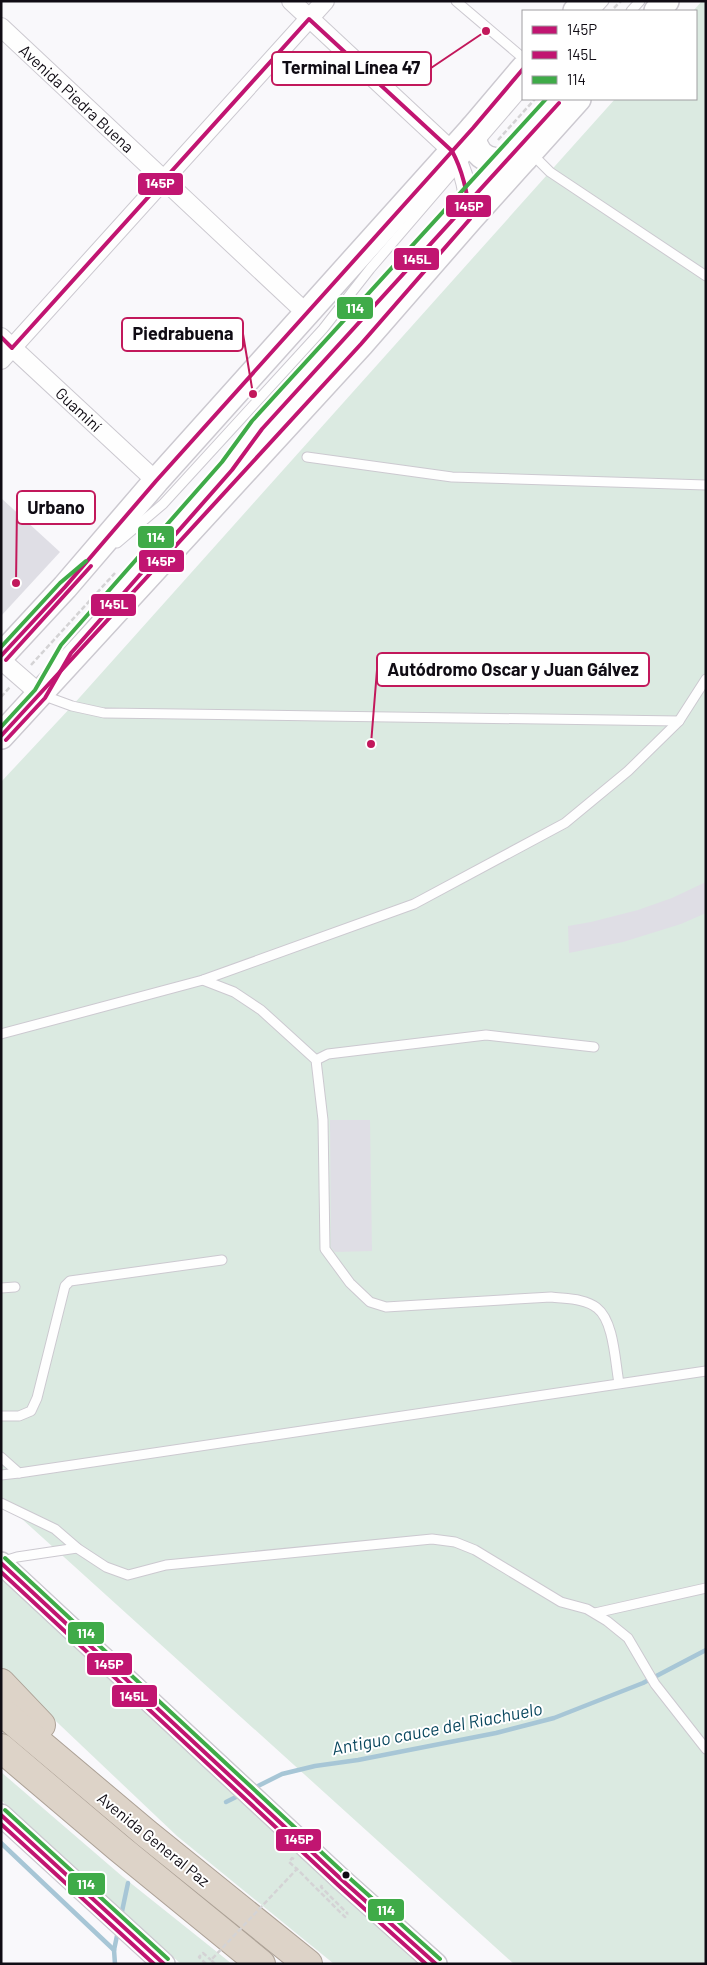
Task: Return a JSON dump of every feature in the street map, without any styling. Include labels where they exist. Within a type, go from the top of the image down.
[{"type":"highway","points":[[1,1683],[146,1834]]},
{"type":"highway","name":"Avenida General Paz","points":[[1,1711],[146,1834],[308,1964]]},
{"type":"highway","name":"Avenida General Paz","points":[[1,1748],[119,1848],[261,1964]]},
{"type":"main road","points":[[1,656],[65,587],[156,481],[306,313],[465,147],[522,70]]},
{"type":"main road","points":[[1,736],[355,351],[470,218],[577,100]]},
{"type":"main road","points":[[465,147],[477,152],[483,158],[499,161],[528,155]]},
{"type":"street","points":[[291,1],[309,19],[465,147],[465,178],[470,218]]},
{"type":"street","points":[[5,348],[165,180],[325,1]]},
{"type":"street","name":"Avenida Piedra Buena","points":[[1,27],[306,313]]},
{"type":"street","name":"Guaminí","points":[[5,348],[156,481]]},
{"type":"street","points":[[1,660],[40,694]]},
{"type":"street","points":[[1,1563],[436,1964]]},
{"type":"street","points":[[1,1815],[164,1964]]},
{"type":"lane","points":[[456,1],[522,57]]},
{"type":"lane","points":[[65,587],[163,504],[334,317],[465,147],[522,91]]},
{"type":"lane","points":[[553,100],[257,425],[226,466],[66,649],[40,694],[72,706],[104,713],[678,721]]},
{"type":"lane","points":[[528,155],[550,172],[706,276]]},
{"type":"lane","points":[[306,457],[452,478],[706,485]]},
{"type":"lane","points":[[1,1034],[203,980],[414,904],[565,823],[628,771],[678,721],[706,679]]},
{"type":"lane","points":[[203,980],[234,992],[261,1010],[316,1060],[323,1120],[325,1249],[350,1283],[370,1302],[386,1307],[551,1297],[577,1300],[597,1307],[606,1320],[611,1333],[619,1383]]},
{"type":"lane","points":[[316,1060],[328,1054],[486,1035],[594,1047]]},
{"type":"lane","points":[[1,1416],[20,1416],[31,1411],[37,1398],[65,1286],[70,1281],[222,1260]]},
{"type":"lane","points":[[1,1288],[15,1287]]},
{"type":"lane","points":[[1,1475],[706,1371]]},
{"type":"lane","points":[[1,1457],[20,1473]]},
{"type":"lane","points":[[1,1502],[55,1529],[77,1548],[106,1567],[128,1575],[166,1565],[432,1539],[454,1542],[475,1550],[562,1602],[595,1613],[628,1638],[655,1684],[706,1749]]},
{"type":"lane","points":[[1,1563],[17,1557],[77,1548]]},
{"type":"lane","points":[[595,1613],[706,1588]]},
{"type":"path","points":[[289,1862],[345,1917],[348,1914]]},
{"type":"path","points":[[211,1960],[297,1869]]},
{"type":"path","points":[[206,1964],[199,1957],[203,1953],[215,1964]]},
{"type":"shaded area","points":[[702,1],[706,1],[706,1964],[514,1964],[1,1500],[1,782],[72,706],[614,100],[697,100],[697,10],[694,10]]},
{"type":"shaded area","points":[[1,1571],[430,1964],[334,1964],[177,1836],[1,1669]]},
{"type":"shaded area","points":[[1,1772],[123,1877],[232,1964],[181,1964],[1,1800]]},
{"type":"building","points":[[1,498],[60,552],[1,616]]},
{"type":"building","points":[[706,882],[706,913],[681,924],[623,942],[569,953],[568,926],[638,910],[672,898]]},
{"type":"building","points":[[330,1120],[370,1120],[372,1251],[335,1252],[331,1247]]},
{"type":"waterway","name":"Antiguo cauce del Riachuelo","points":[[254,1788],[282,1774],[315,1766],[358,1760],[496,1733],[554,1718],[643,1683],[706,1650]]},
{"type":"waterway","name":"Antiguo cauce del Riachuelo","points":[[226,1802],[242,1794]]},
{"type":"waterway","points":[[1,1843],[114,1950]]},
{"type":"waterway","name":"Antiguo cauce del Riachuelo","points":[[121,1916],[128,1883]]},
{"type":"waterway","name":"Antiguo cauce del Riachuelo","points":[[115,1964],[114,1950],[118,1931]]},
{"type":"transit line","name":"145P","points":[[1,337],[12,348],[309,19],[452,151],[460,168],[467,193],[470,219],[361,344],[1,736]]},
{"type":"transit line","name":"145P","points":[[1,656],[65,587],[156,481],[473,128],[522,70]]},
{"type":"transit line","name":"114","points":[[1,727],[35,690],[61,645],[222,462],[252,421],[545,100]]},
{"type":"transit line","name":"145L","points":[[6,740],[45,698],[71,653],[232,470],[262,429],[559,103]]},
{"type":"transit line","name":"114","points":[[1,647],[60,583],[86,561]]},
{"type":"transit line","name":"145L","points":[[6,660],[91,566]]},
{"type":"transit line","name":"114","points":[[5,1558],[346,1875],[440,1959]]},
{"type":"transit line","name":"145P","points":[[1,1563],[342,1880],[436,1964]]},
{"type":"transit line","name":"145L","points":[[1,1572],[338,1885],[426,1964]]},
{"type":"transit line","name":"114","points":[[5,1810],[168,1959]]},
{"type":"transit line","name":"145P","points":[[1,1815],[164,1964]]},
{"type":"transit line","name":"145L","points":[[1,1824],[154,1964]]},
{"type":"place","name":"Terminal Línea 47","points":[[486,31]]},
{"type":"place","name":"Piedrabuena","points":[[253,394]]},
{"type":"place","name":"Urbano","points":[[16,583]]},
{"type":"place","name":"Autódromo Oscar y Juan Gálvez","points":[[371,744]]}]
